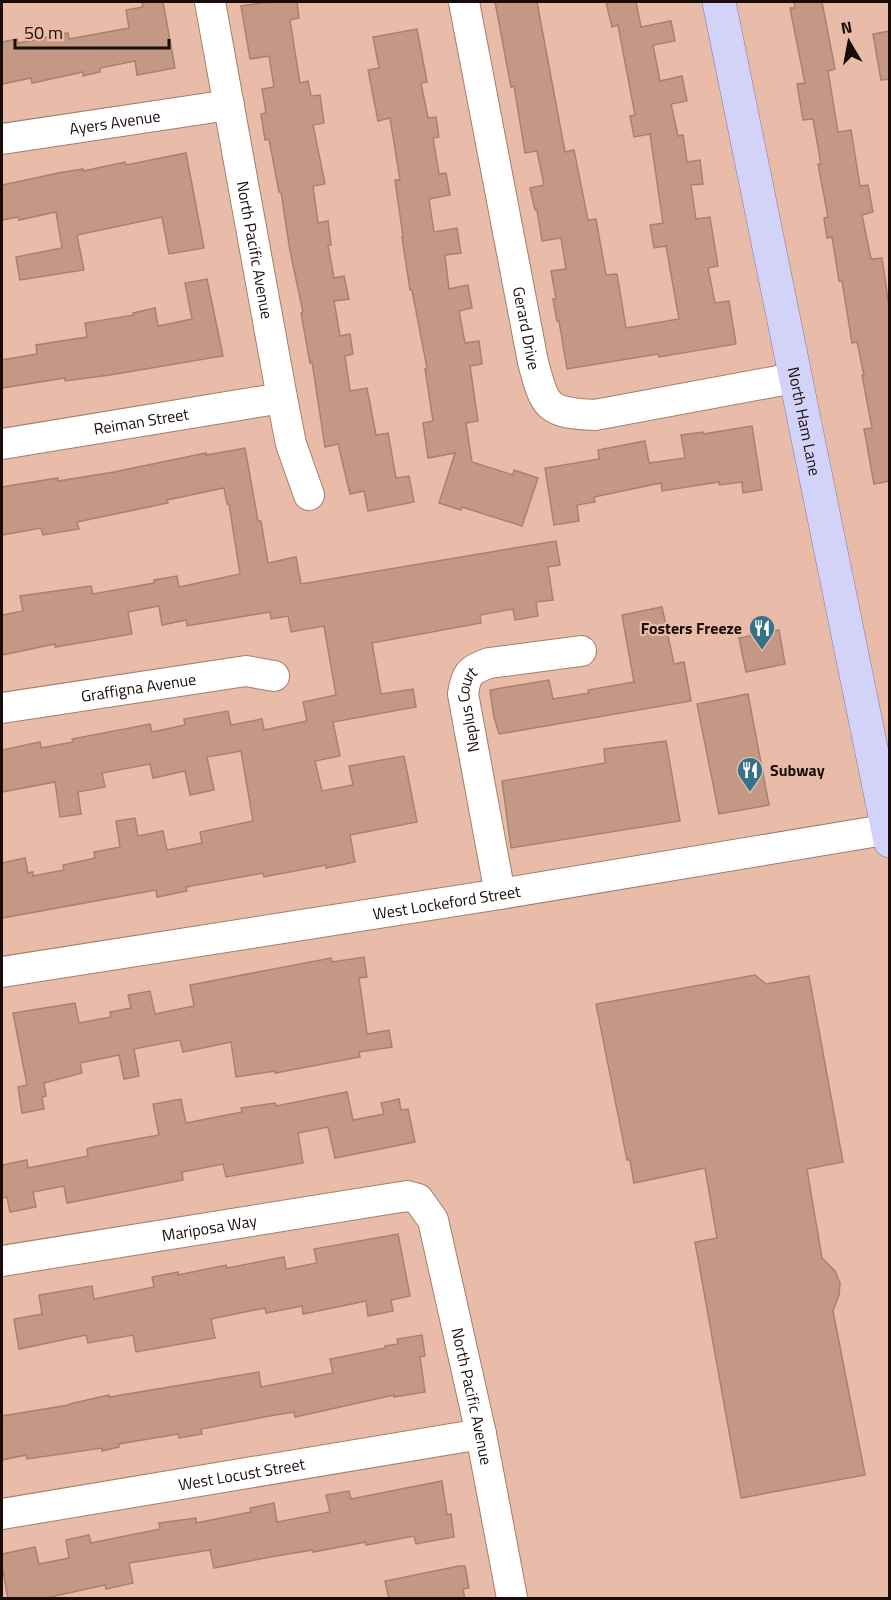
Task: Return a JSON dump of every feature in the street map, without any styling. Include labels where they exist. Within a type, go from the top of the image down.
[{"type":"main road","name":"North Ham Lane","points":[[719,2],[794,378],[889,833]]},
{"type":"street","name":"North Pacific Avenue","points":[[210,2],[291,444],[309,495]]},
{"type":"street","name":"Gerard Drive","points":[[464,2],[533,362],[542,395],[551,407],[567,414],[595,415],[794,378]]},
{"type":"street","name":"Ayers Avenue","points":[[2,139],[229,105]]},
{"type":"street","name":"Reiman Street","points":[[2,444],[282,398]]},
{"type":"street","name":"Neplus Court","points":[[500,894],[463,694],[466,678],[475,668],[489,663],[580,651]]},
{"type":"street","name":"Graffigna Avenue","points":[[2,708],[246,671],[274,676]]},
{"type":"street","name":"West Lockeford Street","points":[[2,972],[889,833]]},
{"type":"street","name":"Mariposa Way","points":[[2,1261],[408,1196],[418,1199]]},
{"type":"street","name":"North Pacific Avenue","points":[[418,1199],[433,1220],[481,1434],[512,1599]]},
{"type":"street","name":"West Locust Street","points":[[2,1514],[481,1434]]},
{"type":"building","points":[[142,2],[163,2],[175,68],[137,75],[135,61],[100,68],[100,72],[83,76],[83,72],[32,83],[31,78],[2,84],[2,42],[17,39],[18,43],[68,33],[69,39],[129,28],[126,10],[143,7]]},
{"type":"building","points":[[269,2],[297,2],[299,18],[290,20],[300,83],[308,81],[311,96],[320,95],[324,123],[313,125],[325,184],[313,186],[318,223],[328,221],[331,245],[328,245],[334,278],[344,276],[349,299],[334,301],[340,336],[350,334],[353,354],[345,356],[350,391],[367,388],[376,435],[388,433],[396,478],[409,476],[414,502],[368,511],[364,491],[350,494],[338,444],[325,447],[281,192],[279,192],[269,139],[265,140],[261,114],[266,113],[262,89],[274,87],[269,56],[250,59],[241,6]]},
{"type":"building","points":[[495,2],[537,2],[565,152],[574,150],[588,220],[596,219],[606,275],[617,274],[626,328],[679,319],[666,246],[654,248],[650,225],[663,223],[650,134],[634,137],[630,116],[635,115],[618,25],[612,27],[606,2],[636,2],[641,27],[671,21],[675,41],[653,45],[660,81],[682,76],[687,101],[671,104],[678,136],[683,135],[687,162],[700,160],[703,184],[691,185],[696,219],[710,217],[718,266],[708,268],[715,303],[729,301],[736,344],[567,369],[553,299],[556,299],[551,271],[566,269],[561,238],[542,241],[537,210],[535,210],[530,188],[544,185],[537,151],[525,153],[514,86],[511,87]]},
{"type":"building","points":[[794,2],[822,2],[835,69],[828,71],[838,132],[851,130],[860,186],[868,185],[873,212],[862,215],[871,259],[882,258],[890,314],[890,481],[874,484],[864,429],[872,428],[862,375],[864,375],[857,342],[852,343],[832,237],[827,238],[824,218],[828,217],[818,164],[821,164],[813,119],[803,120],[797,84],[805,83],[790,8],[795,8]]},
{"type":"building","points":[[417,29],[427,82],[421,83],[428,118],[436,117],[439,137],[433,138],[439,174],[446,173],[450,195],[429,199],[434,232],[457,228],[461,253],[445,255],[449,289],[468,285],[472,308],[459,311],[465,343],[479,341],[482,364],[470,366],[478,421],[466,423],[472,462],[513,475],[514,470],[538,478],[522,526],[462,507],[461,510],[439,503],[455,453],[428,458],[423,423],[433,421],[425,369],[427,368],[412,290],[410,290],[402,237],[395,180],[400,180],[390,118],[378,121],[368,70],[379,68],[373,37]]},
{"type":"building","points":[[890,31],[890,79],[881,80],[873,34]]},
{"type":"building","points":[[186,153],[204,248],[169,254],[162,217],[77,235],[84,270],[20,280],[16,257],[62,248],[56,212],[19,220],[18,217],[2,220],[2,185],[58,173],[83,169],[83,171],[125,162],[126,165]]},
{"type":"building","points":[[207,279],[223,356],[110,375],[65,381],[65,378],[2,388],[2,360],[37,354],[36,345],[87,337],[85,323],[134,315],[133,313],[155,308],[158,326],[192,319],[185,283]]},
{"type":"building","points":[[752,426],[762,490],[743,493],[742,482],[719,485],[719,482],[662,491],[661,483],[594,497],[595,502],[577,505],[579,521],[554,525],[545,468],[599,459],[598,450],[645,441],[649,463],[685,458],[681,435]]},
{"type":"building","points":[[245,448],[268,563],[296,557],[301,584],[556,541],[560,565],[548,567],[553,600],[536,602],[538,616],[515,620],[513,609],[480,615],[481,623],[372,643],[381,694],[413,689],[416,707],[333,722],[340,756],[315,761],[322,791],[353,785],[349,766],[404,756],[417,822],[350,835],[355,862],[264,877],[263,873],[186,887],[187,891],[157,897],[156,890],[2,918],[2,863],[25,858],[28,873],[33,872],[33,876],[64,870],[63,865],[95,858],[94,852],[120,847],[116,821],[135,818],[138,836],[163,831],[167,850],[202,843],[200,832],[253,821],[241,751],[207,757],[214,790],[190,795],[185,771],[153,778],[150,764],[102,773],[105,787],[78,792],[81,814],[60,817],[55,782],[2,792],[2,750],[40,742],[41,748],[73,742],[72,739],[150,724],[152,732],[185,725],[184,719],[228,711],[231,725],[262,719],[264,730],[307,721],[303,702],[336,695],[324,626],[291,632],[288,616],[271,619],[270,612],[187,626],[186,620],[162,625],[159,606],[128,612],[132,634],[55,647],[55,644],[2,655],[2,615],[23,611],[20,596],[91,586],[93,594],[154,583],[154,580],[177,576],[179,587],[240,574],[229,504],[227,504],[224,488],[167,500],[168,503],[77,522],[79,529],[43,535],[41,528],[2,535],[2,487],[58,478],[58,481],[206,453],[206,455]]},
{"type":"building","points":[[662,607],[674,664],[684,662],[691,701],[499,734],[490,690],[549,680],[553,699],[634,682],[622,615]]},
{"type":"building","name":"Fosters Freeze","points":[[779,630],[785,664],[746,672],[739,638]]},
{"type":"building","points":[[748,694],[769,805],[719,814],[697,704]]},
{"type":"building","points":[[666,741],[680,821],[511,848],[502,781],[605,763],[604,749]]},
{"type":"building","points":[[364,957],[367,977],[359,978],[367,1034],[389,1030],[392,1047],[359,1052],[360,1057],[275,1073],[275,1071],[236,1077],[231,1042],[183,1052],[180,1040],[134,1049],[139,1076],[124,1079],[119,1055],[80,1063],[82,1073],[44,1083],[46,1096],[42,1097],[44,1109],[22,1113],[18,1087],[27,1085],[13,1013],[75,1003],[79,1023],[111,1017],[110,1012],[131,1008],[128,995],[150,991],[155,1014],[194,1006],[190,985],[331,958],[332,962]]},
{"type":"building","points":[[755,975],[766,984],[809,976],[843,1162],[807,1169],[822,1258],[835,1271],[840,1283],[839,1295],[833,1311],[865,1475],[741,1498],[695,1242],[717,1238],[705,1168],[634,1183],[630,1160],[627,1160],[596,1004]]},
{"type":"building","points":[[347,1092],[353,1120],[384,1114],[381,1103],[399,1099],[401,1110],[408,1109],[415,1142],[335,1158],[328,1127],[298,1133],[303,1163],[226,1177],[223,1164],[182,1172],[183,1180],[67,1203],[64,1186],[33,1192],[36,1207],[10,1212],[7,1197],[2,1198],[2,1165],[27,1160],[28,1168],[88,1156],[87,1149],[93,1147],[159,1135],[153,1104],[181,1099],[186,1123],[242,1112],[241,1108],[275,1103],[276,1106]]},
{"type":"building","points":[[398,1234],[410,1296],[391,1300],[393,1311],[368,1316],[366,1301],[303,1314],[302,1306],[266,1313],[265,1308],[211,1319],[215,1338],[136,1352],[133,1335],[88,1343],[86,1335],[19,1349],[14,1319],[42,1314],[39,1295],[92,1286],[94,1299],[154,1287],[152,1277],[178,1272],[178,1275],[226,1265],[227,1268],[284,1257],[286,1269],[317,1263],[314,1249]]},
{"type":"building","points":[[422,1335],[425,1356],[420,1357],[425,1392],[394,1397],[394,1395],[295,1417],[294,1412],[281,1414],[201,1429],[202,1434],[179,1438],[178,1434],[119,1444],[119,1447],[102,1451],[102,1448],[27,1459],[26,1455],[2,1460],[2,1416],[69,1405],[109,1395],[109,1397],[259,1372],[261,1387],[333,1373],[330,1359],[385,1348],[385,1346],[398,1344],[397,1339]]},
{"type":"building","points":[[442,1481],[447,1515],[451,1514],[454,1537],[416,1544],[414,1536],[366,1545],[366,1542],[214,1568],[210,1550],[129,1563],[133,1583],[106,1589],[105,1585],[41,1599],[8,1599],[2,1554],[35,1547],[39,1564],[69,1558],[66,1540],[89,1535],[91,1543],[160,1529],[159,1523],[196,1518],[196,1523],[251,1512],[250,1508],[274,1503],[277,1522],[330,1512],[326,1495],[349,1491],[351,1499]]},
{"type":"building","points":[[465,1566],[469,1588],[463,1589],[465,1599],[389,1599],[385,1581]]},
{"type":"place","name":"Fosters Freeze","points":[[762,651]]},
{"type":"place","name":"Subway","points":[[750,793]]}]
